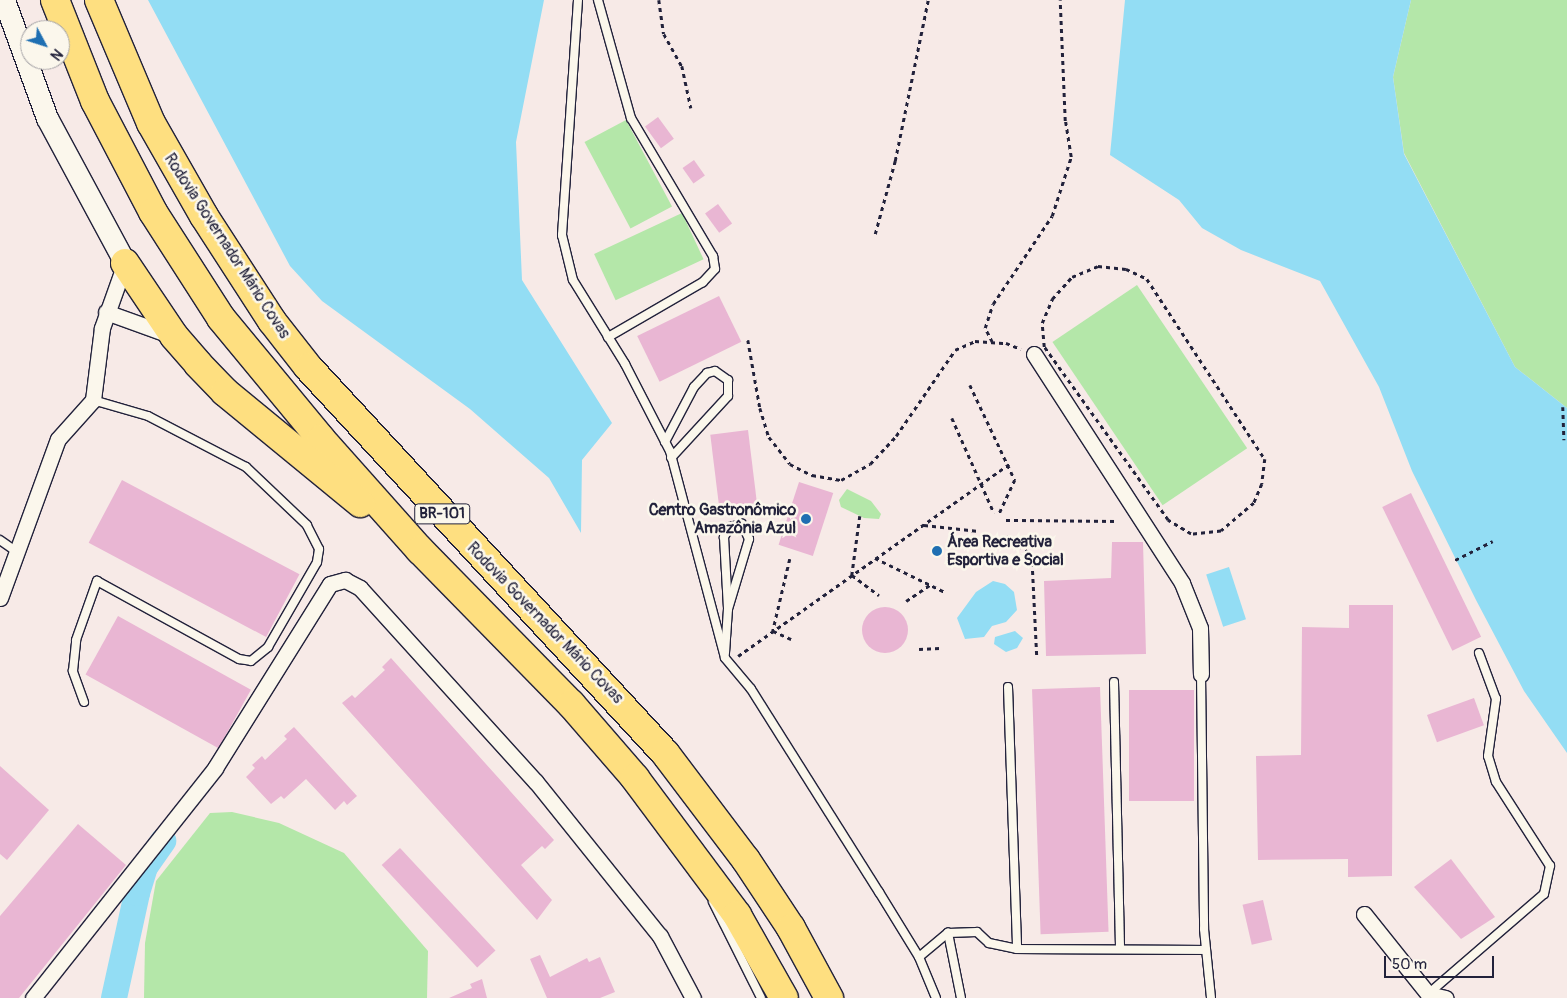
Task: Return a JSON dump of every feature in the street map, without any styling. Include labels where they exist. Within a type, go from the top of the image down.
[{"type":"highway","name":"BR-101","points":[[55,0],[95,101],[183,262],[269,379],[420,550],[572,704],[684,841],[737,915],[784,998]]},
{"type":"highway","name":"Rodovia Governador Mário Covas","points":[[99,0],[150,123],[204,216],[272,321],[308,367],[666,753],[746,860],[791,928],[829,998]]},
{"type":"highway","points":[[124,263],[174,336],[226,392],[420,550]]},
{"type":"main road","points":[[4,0],[47,118],[124,263]]},
{"type":"street","points":[[0,598],[58,439],[93,400],[106,312],[124,263]]},
{"type":"street","points":[[106,312],[174,336]]},
{"type":"street","points":[[1034,354],[1182,583],[1200,628],[1201,674]]},
{"type":"street","points":[[33,998],[215,768],[330,584],[345,580],[360,588],[536,782],[660,936],[693,998]]},
{"type":"street","points":[[1364,914],[1426,996],[1446,998]]},
{"type":"lane","points":[[578,0],[562,235],[573,280],[608,337],[665,442],[727,660],[751,689],[919,957],[936,998]]},
{"type":"lane","points":[[598,0],[631,118],[713,256],[715,269],[703,282],[608,337]]},
{"type":"lane","points":[[665,442],[694,387],[707,373],[715,371],[728,380],[728,396],[671,458]]},
{"type":"lane","points":[[84,702],[73,671],[76,640],[97,581],[239,659],[250,661],[268,647],[317,562],[319,549],[307,526],[246,467],[148,416],[93,400]]},
{"type":"lane","points":[[727,660],[728,609],[724,537],[730,527],[742,524],[748,539],[728,609]]},
{"type":"lane","points":[[0,540],[16,551]]},
{"type":"lane","points":[[1426,996],[1544,894],[1550,866],[1496,782],[1488,756],[1496,699],[1478,653]]},
{"type":"lane","points":[[1201,674],[1206,950],[1211,998]]},
{"type":"lane","points":[[1114,682],[1120,948]]},
{"type":"lane","points":[[1008,688],[1017,949]]},
{"type":"lane","points":[[684,841],[761,998]]},
{"type":"lane","points":[[919,957],[948,933],[977,932],[989,943],[1017,949],[1120,948],[1206,950]]},
{"type":"lane","points":[[948,933],[961,998]]},
{"type":"path","points":[[659,0],[664,34],[682,66],[691,108]]},
{"type":"path","points":[[875,234],[895,160],[928,0]]},
{"type":"path","points":[[992,342],[985,328],[993,304],[1052,216],[1071,156],[1065,121],[1060,0]]},
{"type":"path","points":[[1098,266],[1126,269],[1147,278],[1265,459],[1262,484],[1254,503],[1221,532],[1190,534],[1168,520],[1044,347],[1042,323],[1052,299],[1072,277],[1098,266]]},
{"type":"path","points":[[748,340],[760,408],[769,437],[790,464],[812,475],[841,480],[870,464],[896,436],[955,350],[975,341],[992,342],[1034,354]]},
{"type":"path","points":[[970,385],[1015,480],[999,514]]},
{"type":"path","points":[[1563,407],[1564,440]]},
{"type":"path","points":[[952,418],[994,513]]},
{"type":"path","points":[[727,660],[773,631],[1009,464]]},
{"type":"path","points":[[852,575],[860,516]]},
{"type":"path","points":[[1006,520],[1116,521]]},
{"type":"path","points":[[922,525],[979,530]]},
{"type":"path","points":[[1006,536],[1032,555],[1037,656]]},
{"type":"path","points":[[1455,560],[1493,541]]},
{"type":"path","points":[[876,558],[945,592]]},
{"type":"path","points":[[773,631],[790,559]]},
{"type":"path","points":[[852,575],[878,595]]},
{"type":"path","points":[[906,601],[930,585]]},
{"type":"path","points":[[773,631],[791,639]]},
{"type":"path","points":[[919,649],[940,648]]},
{"type":"green space","points":[[1411,0],[1567,0],[1567,408],[1515,367],[1404,153],[1393,77]]},
{"type":"green space","points":[[626,120],[672,207],[631,229],[585,142]]},
{"type":"green space","points":[[682,213],[704,259],[616,300],[594,254]]},
{"type":"green space","points":[[1137,285],[1247,448],[1163,505],[1052,342]]},
{"type":"green space","points":[[847,489],[871,501],[881,514],[879,519],[864,518],[841,507],[839,500]]},
{"type":"green space","points":[[232,812],[279,823],[344,853],[428,951],[427,998],[144,998],[145,943],[156,881],[210,813]]},
{"type":"water","points":[[148,0],[544,0],[516,142],[522,280],[612,423],[582,460],[581,533],[549,478],[470,409],[322,301],[290,266]]},
{"type":"water","points":[[1125,0],[1411,0],[1393,77],[1404,154],[1515,367],[1567,408],[1567,753],[1524,691],[1476,600],[1412,471],[1379,387],[1320,281],[1241,250],[1202,228],[1179,200],[1110,155]]},
{"type":"water","points":[[1229,567],[1246,619],[1223,627],[1206,574]]},
{"type":"water","points":[[993,581],[1005,584],[1014,592],[1017,610],[1006,622],[992,626],[984,637],[965,639],[957,618],[976,592]]},
{"type":"water","points":[[1015,631],[1023,638],[1017,648],[1006,652],[994,644],[995,637]]},
{"type":"building","points":[[658,117],[674,139],[661,148],[645,126]]},
{"type":"building","points":[[694,160],[705,176],[693,184],[683,168]]},
{"type":"building","points":[[718,204],[732,223],[719,233],[705,213]]},
{"type":"building","points":[[719,296],[741,342],[660,382],[637,336]]},
{"type":"building","points":[[748,430],[757,505],[720,510],[710,435]]},
{"type":"building","points":[[122,480],[299,574],[266,637],[89,543]]},
{"type":"building","name":"Centro Gastronômico Amazônia Azul","points":[[799,482],[833,493],[813,556],[779,545]]},
{"type":"building","points":[[1411,493],[1481,637],[1452,651],[1382,507]]},
{"type":"building","points":[[1112,542],[1143,542],[1146,654],[1046,656],[1044,581],[1111,578]]},
{"type":"building","points":[[1349,605],[1393,605],[1392,876],[1348,877],[1348,859],[1258,860],[1256,756],[1301,755],[1302,627],[1349,628]]},
{"type":"building","points":[[885,607],[898,611],[904,617],[908,630],[904,643],[898,649],[885,653],[872,649],[866,643],[862,630],[866,617],[872,611]]},
{"type":"building","points":[[118,616],[251,690],[218,748],[86,675]]},
{"type":"building","points":[[391,658],[554,840],[545,849],[542,846],[521,865],[552,900],[537,920],[342,703],[352,695],[355,698],[385,670],[382,667]]},
{"type":"building","points":[[1100,687],[1109,932],[1041,934],[1032,689]]},
{"type":"building","points":[[1129,690],[1194,690],[1194,801],[1129,801]]},
{"type":"building","points":[[1474,698],[1484,725],[1437,742],[1427,715]]},
{"type":"building","points":[[294,727],[357,796],[347,805],[344,801],[335,810],[306,779],[284,799],[281,796],[271,804],[246,777],[255,768],[252,765],[262,756],[265,760],[287,739],[284,736]]},
{"type":"building","points":[[0,766],[49,810],[7,860],[0,854]]},
{"type":"building","points":[[78,824],[126,865],[19,998],[0,998],[0,916]]},
{"type":"building","points":[[400,848],[495,950],[477,967],[382,865]]},
{"type":"building","points":[[1451,859],[1495,917],[1461,939],[1414,887]]},
{"type":"building","points":[[1263,900],[1272,940],[1252,945],[1243,905]]},
{"type":"building","points":[[540,955],[550,977],[587,958],[589,962],[600,957],[615,992],[600,998],[547,998],[530,959]]},
{"type":"building","points":[[482,979],[487,998],[449,998],[472,988],[470,984]]},
{"type":"waterway","points":[[114,998],[137,893],[145,867],[163,841]]},
{"type":"place","name":"Centro Gastronômico Amazônia Azul","points":[[806,519]]},
{"type":"place","name":"Área Recreativa Esportiva e Social","points":[[937,551]]}]
